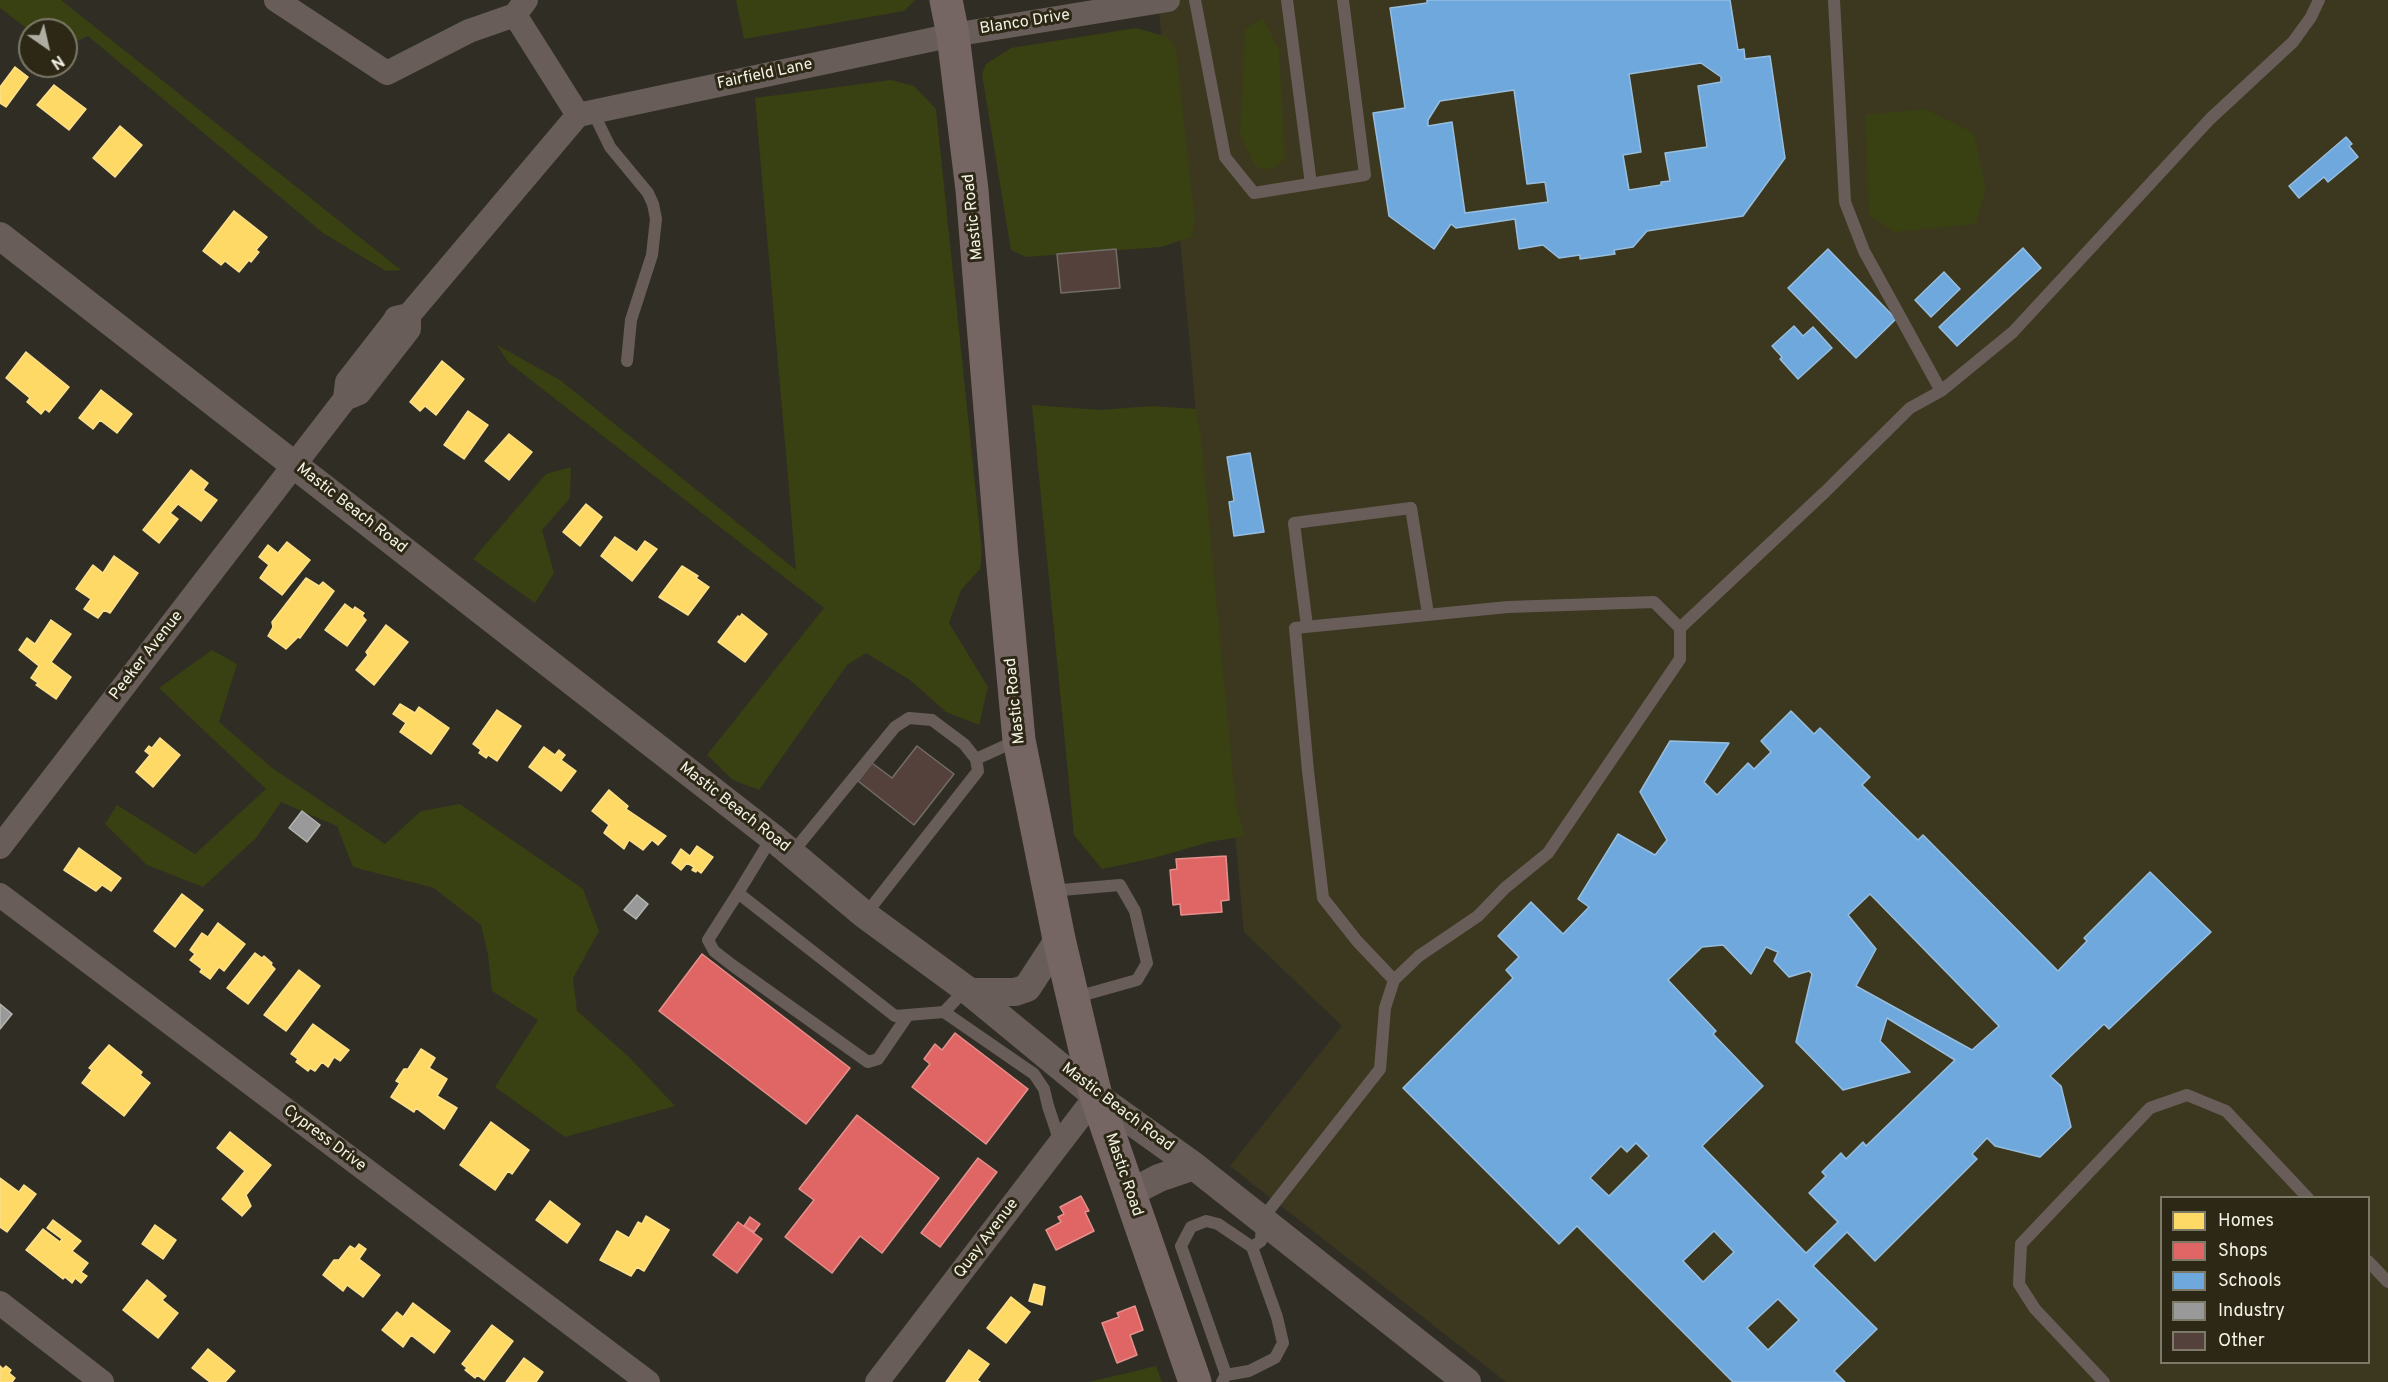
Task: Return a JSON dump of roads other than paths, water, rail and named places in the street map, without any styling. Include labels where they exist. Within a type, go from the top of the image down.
[{"type":"main road","name":"Mastic Road","points":[[946,0],[953,35],[972,190],[1019,740],[1059,939],[1096,1096],[1195,1382]]},
{"type":"street","points":[[276,0],[387,73],[469,31],[521,8],[586,113],[409,315],[409,329],[359,393],[345,399],[295,465]]},
{"type":"street","name":"Blanco Drive","points":[[953,35],[1098,6],[1168,0]]},
{"type":"street","name":"Fairfield Lane","points":[[586,113],[953,35]]},
{"type":"street","name":"Mastic Beach Road","points":[[0,236],[782,845],[865,915],[968,991],[1096,1096],[1194,1166],[1467,1382]]},
{"type":"street","name":"Peeker Avenue","points":[[0,847],[295,465]]},
{"type":"street","name":"Cypress Drive","points":[[0,895],[648,1382]]},
{"type":"street","points":[[968,991],[1015,992],[1027,988],[1059,939]]},
{"type":"street","name":"Quay Avenue","points":[[877,1382],[1096,1096]]},
{"type":"street","points":[[1130,1193],[1159,1178],[1194,1166]]},
{"type":"street","points":[[0,1303],[102,1382]]},
{"type":"lane","points":[[1195,0],[1225,158],[1254,193],[1365,175],[1343,0]]},
{"type":"lane","points":[[1287,0],[1311,184]]},
{"type":"lane","points":[[1834,0],[1845,202],[1864,251],[1941,391]]},
{"type":"lane","points":[[1680,628],[1825,492],[1910,408],[1941,391],[2013,332],[2210,119],[2293,42],[2311,17],[2319,0]]},
{"type":"lane","points":[[586,113],[654,204],[656,219],[652,255],[631,320],[627,361]]},
{"type":"lane","points":[[1307,626],[1294,523],[1411,508],[1428,614]]},
{"type":"lane","points":[[1252,1247],[1261,1241],[1262,1219],[1380,1069],[1385,1008],[1394,980],[1419,956],[1478,916],[1505,888],[1548,853],[1680,659],[1680,628],[1654,602],[1508,607],[1295,627],[1308,771],[1323,898],[1357,941],[1394,980]]},
{"type":"lane","points":[[865,915],[978,771],[976,759],[964,744],[932,720],[909,718],[895,727],[738,893],[708,940],[710,946],[732,965],[868,1062],[878,1059],[908,1015]]},
{"type":"lane","points":[[976,759],[1019,740]]},
{"type":"lane","points":[[1050,891],[1120,885],[1135,911],[1147,963],[1137,980],[1072,998]]},
{"type":"lane","points":[[738,893],[895,1017],[944,1012],[968,991]]},
{"type":"lane","points":[[944,1012],[1034,1074],[1044,1089],[1047,1106],[1060,1142]]},
{"type":"lane","points":[[2104,1382],[2036,1309],[2019,1284],[2021,1244],[2150,1108],[2187,1095],[2226,1111],[2307,1196]]},
{"type":"lane","points":[[1206,1221],[1218,1224],[1252,1247],[1277,1317],[1283,1343],[1275,1358],[1249,1371],[1224,1379],[1181,1246],[1191,1227],[1206,1221]]},
{"type":"lane","points":[[2370,1263],[2388,1282]]}]
